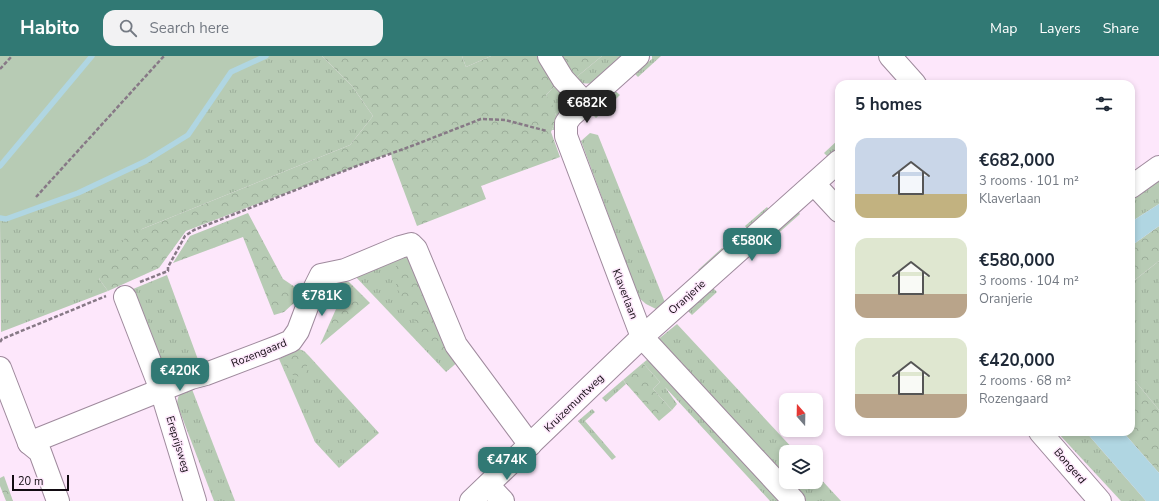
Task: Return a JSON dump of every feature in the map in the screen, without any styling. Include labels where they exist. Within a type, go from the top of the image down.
[{"type":"street","points":[[549,56],[563,79],[585,103]]},
{"type":"street","points":[[566,136],[566,123],[571,116],[638,56]]},
{"type":"street","points":[[890,56],[911,80]]},
{"type":"street","name":"Klaverlaan","points":[[566,136],[642,337],[794,501]]},
{"type":"street","name":"Oranjerie","points":[[642,337],[835,165]]},
{"type":"street","points":[[1135,184],[1159,167]]},
{"type":"street","points":[[814,184],[835,207]]},
{"type":"street","name":"Rozengaard","points":[[29,443],[191,378],[206,374],[277,347],[291,340],[298,331],[313,291],[321,275],[345,270],[400,247],[411,244],[416,249],[456,345],[530,445]]},
{"type":"street","name":"Ereprijsweg","points":[[123,292],[161,390],[195,501]]},
{"type":"street","name":"Kruizemuntweg","points":[[471,501],[642,337]]},
{"type":"street","points":[[0,368],[29,443],[40,452],[58,501]]},
{"type":"street","name":"Bongerd","points":[[1043,436],[1100,501]]},
{"type":"street","points":[[488,485],[503,501]]},
{"type":"path","points":[[0,69],[12,56]]},
{"type":"path","points":[[36,197],[164,56]]},
{"type":"path","points":[[0,342],[2,339],[123,292],[168,271],[168,267],[186,236],[194,230],[481,119],[504,120],[566,136]]},
{"type":"green space","points":[[0,56],[266,56],[231,72],[188,135],[146,161],[78,193],[6,219],[0,218]]},
{"type":"green space","points":[[266,56],[322,56],[352,86],[373,116],[350,145],[142,229],[99,279],[108,291],[1,332],[0,218],[6,219],[78,193],[146,161],[188,135],[231,72]]},
{"type":"green space","points":[[322,56],[462,56],[466,67],[491,56],[539,56],[557,84],[546,95],[552,104],[557,118],[551,132],[560,157],[481,186],[486,199],[417,226],[391,153],[186,231],[159,268],[108,291],[99,279],[125,238],[142,229],[350,145],[373,116],[352,86]]},
{"type":"green space","points":[[462,56],[491,56],[466,67]]},
{"type":"green space","points":[[559,56],[602,56],[573,80]]},
{"type":"green space","points":[[602,56],[624,56],[607,73],[595,82],[581,83],[573,80]]},
{"type":"green space","points":[[652,56],[661,56],[638,77],[634,73],[652,59]]},
{"type":"green space","points":[[557,84],[569,100],[570,104],[556,130],[552,130],[557,117],[546,95]]},
{"type":"green space","points":[[614,90],[620,95],[596,118],[590,112]]},
{"type":"green space","points":[[590,133],[598,135],[666,305],[658,310],[646,304],[639,298],[581,141]]},
{"type":"green space","points":[[835,143],[835,153],[829,158],[824,153]]},
{"type":"green space","points":[[1159,176],[1159,204],[1135,219],[1135,192]]},
{"type":"green space","points":[[767,207],[770,211],[749,231],[745,226]]},
{"type":"green space","points":[[797,210],[800,214],[773,238],[770,234]]},
{"type":"green space","points":[[248,213],[283,279],[295,287],[294,303],[284,312],[274,315],[243,237],[173,263],[190,236]]},
{"type":"green space","points":[[1159,226],[1159,261],[1135,280],[1135,243]]},
{"type":"green space","points":[[722,248],[724,250],[708,271],[698,270]]},
{"type":"green space","points":[[402,255],[408,256],[459,361],[446,372],[353,274]]},
{"type":"green space","points":[[1159,261],[1159,410],[1135,381],[1135,280]]},
{"type":"green space","points":[[403,262],[410,264],[413,269],[451,353],[453,362],[447,364],[443,361],[428,347],[420,335],[412,314],[396,285],[396,266]]},
{"type":"green space","points":[[167,275],[200,365],[184,371],[170,370],[160,362],[133,289]]},
{"type":"green space","points":[[340,282],[349,282],[370,303],[320,345],[340,300],[325,293],[328,289]]},
{"type":"green space","points":[[712,287],[717,292],[692,315],[688,311]]},
{"type":"green space","points":[[677,324],[779,434],[779,437],[782,437],[789,445],[779,445],[779,472],[656,341]]},
{"type":"green space","points":[[299,349],[304,351],[309,356],[379,433],[339,468],[315,442],[279,359]]},
{"type":"green space","points":[[298,351],[304,352],[308,359],[306,374],[300,377],[287,373],[282,361]]},
{"type":"green space","points":[[648,359],[780,501],[770,501],[665,387],[677,404],[672,410],[653,389],[660,382],[643,363]]},
{"type":"green space","points":[[643,363],[660,382],[653,389],[672,410],[659,421],[623,380]]},
{"type":"green space","points":[[623,380],[626,384],[606,402],[602,398]]},
{"type":"green space","points":[[1135,381],[1159,410],[1159,473],[1127,436],[1135,436]]},
{"type":"green space","points":[[190,384],[235,501],[214,501],[177,404],[180,392]]},
{"type":"green space","points":[[592,409],[595,412],[585,421],[616,457],[612,460],[578,421]]},
{"type":"green space","points":[[1061,436],[1089,436],[1146,501],[1121,501]]},
{"type":"green space","points":[[4,476],[13,501],[6,501],[0,486],[0,478]]},
{"type":"green space","points":[[823,482],[841,501],[806,501],[795,489],[823,489]]},
{"type":"water","points":[[1159,204],[1159,226],[1135,243],[1135,219]]},
{"type":"water","points":[[1089,436],[1127,436],[1159,473],[1159,501],[1146,501]]},
{"type":"waterway","points":[[0,166],[92,56]]},
{"type":"waterway","points":[[0,218],[6,219],[78,193],[146,161],[188,135],[231,72],[266,56]]}]
